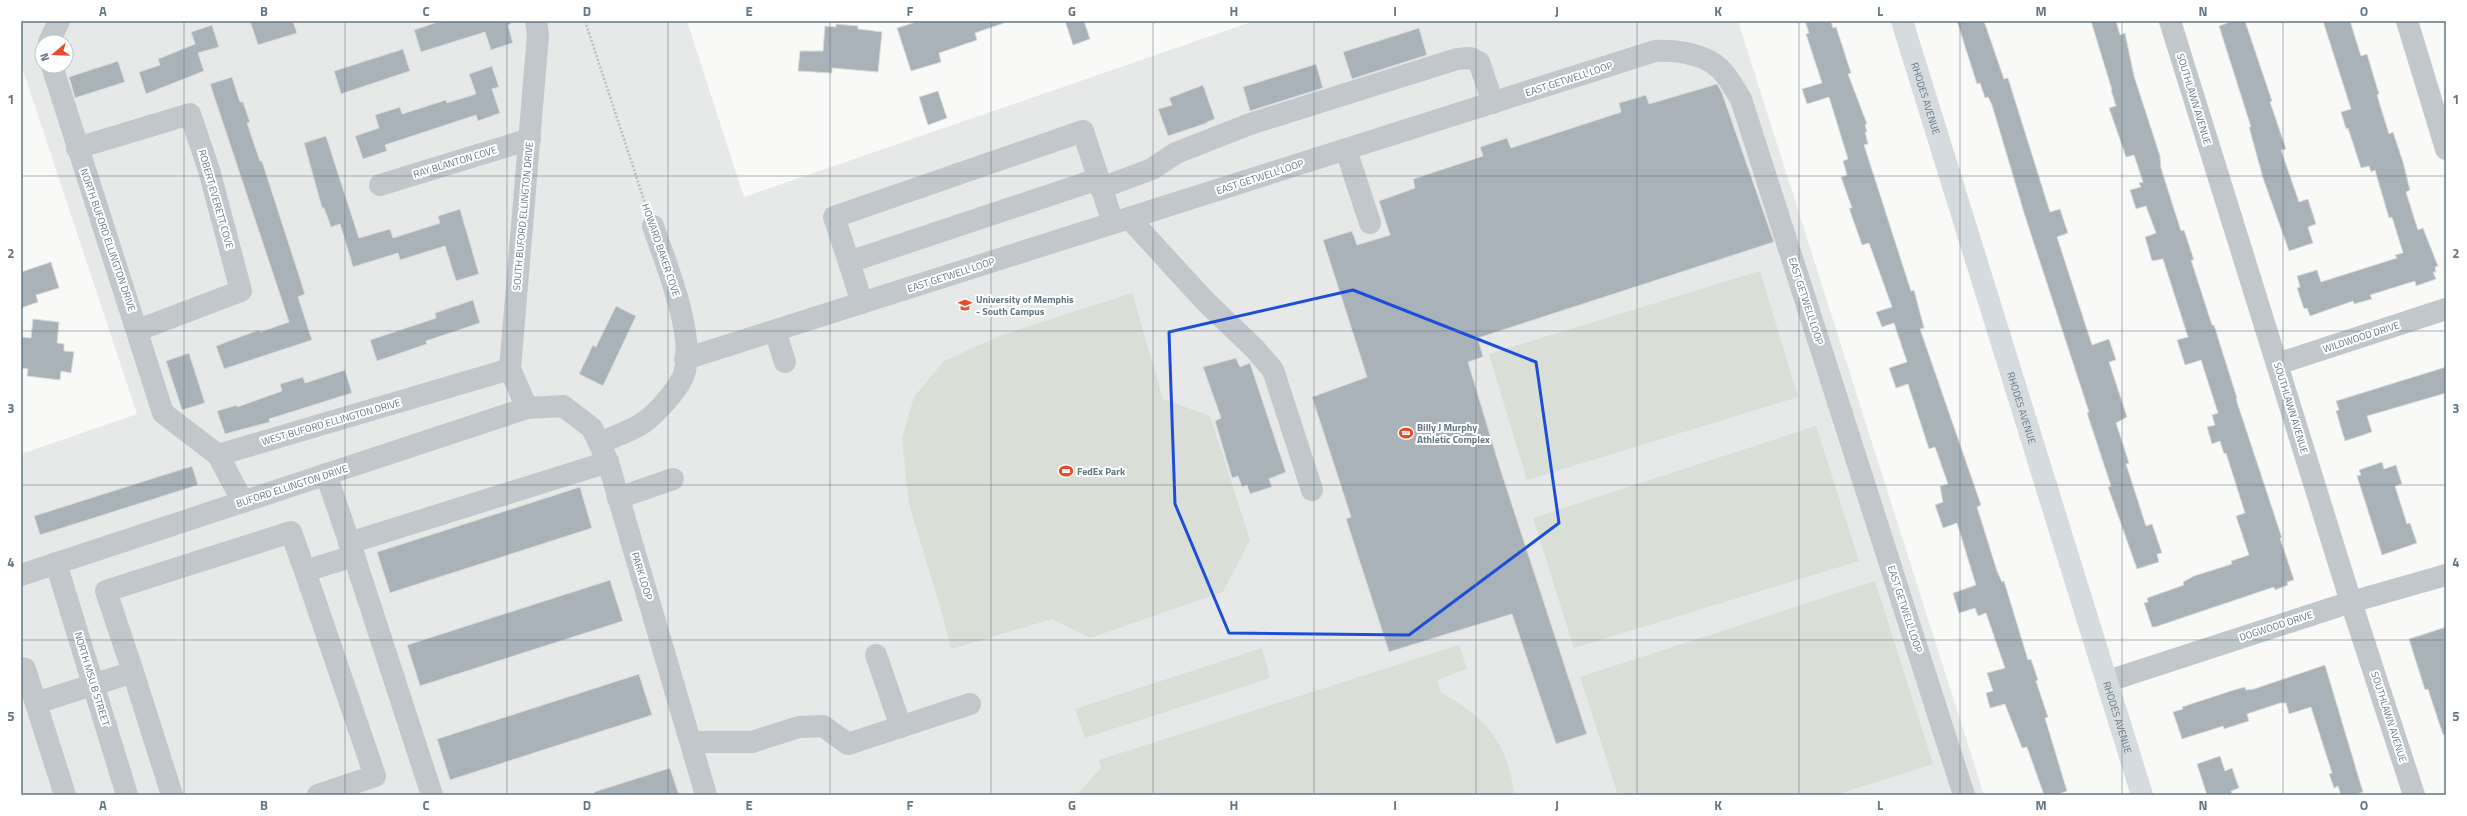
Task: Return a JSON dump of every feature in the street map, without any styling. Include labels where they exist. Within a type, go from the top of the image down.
[{"type":"main road","name":"RHODES AVENUE","points":[[1902,21],[2108,681],[2142,795]]},
{"type":"street","points":[[53,34],[59,21]]},
{"type":"street","name":"SOUTH BUFORD ELLINGTON DRIVE","points":[[527,408],[510,369],[538,36],[536,21]]},
{"type":"street","name":"SOUTHLAWN AVENUE","points":[[2170,21],[2351,602],[2414,795]]},
{"type":"street","points":[[2407,21],[2446,149]]},
{"type":"street","name":"EAST GETWELL LOOP","points":[[685,359],[1655,51],[1678,50],[1703,59],[1722,71],[1741,99],[1964,795]]},
{"type":"street","points":[[849,262],[1099,184],[1152,169],[1176,153],[1250,124],[1457,59],[1470,58],[1479,62],[1493,103]]},
{"type":"street","name":"NORTH BUFORD ELLINGTON DRIVE","points":[[54,74],[77,148],[138,330],[163,413],[218,455]]},
{"type":"street","name":"ROBERT EVERETT COVE","points":[[77,148],[190,114],[209,170],[241,291],[138,330]]},
{"type":"street","points":[[862,303],[834,217],[1083,131],[1099,184],[1121,221],[1255,349],[1273,370],[1312,490]]},
{"type":"street","name":"RAY BLANTON COVE","points":[[380,185],[530,139]]},
{"type":"street","points":[[1346,150],[1370,223]]},
{"type":"street","name":"HOWARD BAKER COVE","points":[[305,571],[351,549],[604,452],[643,423],[660,407],[670,396],[685,371],[686,347],[678,300],[653,226]]},
{"type":"street","name":"WILDWOOD DRIVE","points":[[2277,364],[2446,309]]},
{"type":"street","points":[[776,331],[785,362]]},
{"type":"street","name":"WEST BUFORD ELLINGTON DRIVE","points":[[218,455],[510,369]]},
{"type":"street","name":"PARK LOOP","points":[[527,408],[563,406],[592,428],[604,452],[706,795]]},
{"type":"street","name":"BUFORD ELLINGTON DRIVE","points":[[21,575],[527,408]]},
{"type":"street","points":[[218,455],[243,502]]},
{"type":"street","points":[[326,474],[432,795]]},
{"type":"street","points":[[618,498],[673,479]]},
{"type":"street","points":[[172,795],[106,591],[290,532],[305,571],[375,776],[318,795]]},
{"type":"street","name":"NORTH MSU B STREET","points":[[56,563],[127,795]]},
{"type":"street","name":"DOGWOOD DRIVE","points":[[2108,681],[2351,602],[2446,575]]},
{"type":"street","points":[[876,655],[901,728]]},
{"type":"street","points":[[21,668],[25,669],[64,795]]},
{"type":"street","points":[[36,703],[94,686],[133,672]]},
{"type":"street","points":[[691,742],[752,742],[799,727],[823,726],[848,744],[901,728],[970,704]]},
{"type":"path","name":"HOWARD BAKER COVE","points":[[585,21],[653,226]]},
{"type":"highlighted area","points":[[1353,290],[1536,362],[1559,523],[1409,635],[1229,633],[1175,504],[1169,332]]},
{"type":"shaded area","name":"University of Memphis - South Campus","points":[[21,21],[687,21],[744,197],[1254,21],[1738,21],[1984,795],[21,795],[21,454],[137,414],[21,64]]},
{"type":"shaded area","points":[[1760,271],[1798,397],[1527,480],[1489,354]]},
{"type":"shaded area","name":"FedEx Park","points":[[1132,293],[1163,399],[1210,416],[1250,540],[1223,592],[1090,638],[1052,619],[951,649],[942,613],[909,504],[902,438],[914,397],[944,361],[1002,335]]},
{"type":"shaded area","points":[[1816,426],[1859,561],[1574,648],[1533,518]]},
{"type":"shaded area","points":[[1875,581],[1933,764],[1835,795],[1618,795],[1580,677]]},
{"type":"shaded area","points":[[1459,645],[1467,669],[1437,680],[1441,693],[1471,712],[1492,734],[1500,746],[1506,760],[1514,795],[1076,795],[1101,768],[1099,760]]},
{"type":"shaded area","points":[[1262,648],[1270,678],[1085,738],[1075,709]]},
{"type":"building","points":[[250,21],[293,21],[297,33],[258,45]]},
{"type":"building","points":[[441,21],[510,21],[511,24],[508,25],[513,43],[491,50],[485,32],[421,52],[414,30]]},
{"type":"building","points":[[919,21],[1004,21],[1004,23],[975,33],[977,40],[939,53],[941,62],[911,71],[897,28]]},
{"type":"building","points":[[1065,21],[1084,21],[1090,39],[1073,45]]},
{"type":"building","points":[[1805,21],[1831,21],[1833,28],[1836,27],[1842,45],[1851,73],[1848,74],[1867,124],[1865,125],[1867,132],[1865,132],[1868,144],[1864,145],[1911,291],[1914,290],[1924,328],[1920,329],[1981,505],[1977,507],[1997,571],[2002,582],[2004,581],[2028,660],[2031,659],[2038,680],[2036,681],[2048,717],[2045,718],[2067,791],[2056,795],[2044,795],[2027,747],[2022,748],[2005,704],[1990,708],[1986,693],[1993,691],[1987,673],[2005,668],[1986,613],[1978,616],[1975,608],[1959,613],[1953,593],[1976,585],[1957,523],[1943,528],[1935,505],[1943,502],[1940,486],[1948,484],[1935,447],[1929,449],[1908,384],[1896,388],[1889,368],[1907,362],[1894,323],[1882,327],[1876,312],[1892,307],[1869,243],[1862,245],[1849,208],[1852,208],[1841,177],[1847,175],[1843,161],[1848,159],[1829,97],[1807,104],[1802,89],[1822,83],[1806,34],[1809,33]]},
{"type":"building","points":[[1957,21],[1984,21],[2004,79],[2008,78],[2050,212],[2060,209],[2068,233],[2057,237],[2092,345],[2109,339],[2116,360],[2109,362],[2127,417],[2116,423],[2129,463],[2126,464],[2146,526],[2152,524],[2162,553],[2157,554],[2159,562],[2137,569],[2108,487],[2111,486],[2087,413],[2089,412],[2025,216],[1992,105],[1988,97],[1985,98],[1980,83],[1977,84]]},
{"type":"building","points":[[2091,21],[2116,21],[2120,35],[2125,33],[2134,76],[2160,156],[2161,168],[2181,231],[2184,230],[2194,260],[2191,260],[2212,325],[2214,325],[2294,580],[2287,582],[2288,585],[2275,590],[2274,587],[2155,627],[2152,627],[2144,603],[2148,602],[2147,598],[2184,585],[2183,582],[2194,576],[2232,564],[2231,561],[2249,555],[2236,516],[2245,513],[2226,453],[2224,454],[2220,441],[2212,444],[2207,427],[2215,425],[2212,415],[2218,413],[2201,360],[2185,365],[2177,340],[2188,337],[2163,259],[2152,261],[2145,237],[2156,233],[2146,206],[2136,209],[2130,190],[2141,187],[2139,183],[2143,182],[2134,155],[2126,157],[2109,108],[2116,106]]},
{"type":"building","points":[[2233,21],[2245,21],[2272,101],[2270,102],[2286,149],[2281,150],[2299,202],[2308,199],[2316,224],[2308,227],[2313,243],[2289,251],[2263,178],[2249,127],[2251,127],[2219,26]]},
{"type":"building","points":[[2323,21],[2350,21],[2361,56],[2367,54],[2379,94],[2377,95],[2389,134],[2393,132],[2403,162],[2410,190],[2406,192],[2418,230],[2423,228],[2438,266],[2435,267],[2436,272],[2433,272],[2436,279],[2416,286],[2415,281],[2370,295],[2372,299],[2354,304],[2353,301],[2310,316],[2307,308],[2304,309],[2297,288],[2300,287],[2297,276],[2317,270],[2321,282],[2397,258],[2395,255],[2403,253],[2392,217],[2389,218],[2375,170],[2371,172],[2369,166],[2361,168],[2348,128],[2346,129],[2341,112],[2351,109]]},
{"type":"building","points":[[836,24],[858,26],[858,29],[882,32],[878,72],[832,68],[832,73],[798,71],[800,51],[823,51],[825,26],[836,27]]},
{"type":"building","points":[[212,25],[219,47],[198,53],[204,71],[146,94],[139,72],[160,65],[158,59],[195,44],[191,32]]},
{"type":"building","points":[[1419,28],[1427,55],[1352,79],[1343,52]]},
{"type":"building","points":[[403,49],[410,71],[341,94],[334,71]]},
{"type":"building","points":[[118,61],[125,82],[75,98],[69,77]]},
{"type":"building","points":[[1316,64],[1323,88],[1250,111],[1243,87]]},
{"type":"building","points":[[492,66],[499,87],[492,89],[500,113],[478,121],[476,115],[385,145],[387,151],[363,159],[355,136],[379,128],[375,115],[400,107],[402,114],[446,100],[447,103],[476,94],[469,74]]},
{"type":"building","points":[[232,77],[240,102],[243,102],[250,122],[247,123],[260,161],[262,161],[305,294],[298,297],[312,340],[224,369],[216,346],[253,332],[260,330],[260,332],[289,322],[210,84]]},
{"type":"building","name":"Billy J Murphy Athletic Complex","points":[[1717,84],[1722,93],[1774,242],[1478,338],[1483,357],[1468,362],[1500,468],[1587,734],[1556,744],[1512,614],[1389,652],[1346,519],[1351,517],[1312,397],[1367,377],[1323,240],[1352,231],[1357,245],[1390,235],[1379,201],[1415,188],[1413,179],[1483,156],[1480,147],[1507,138],[1511,148],[1621,112],[1619,103],[1646,95],[1649,104]]},
{"type":"building","points":[[1203,85],[1215,119],[1168,136],[1158,109],[1172,105],[1169,98]]},
{"type":"building","points":[[938,91],[947,118],[928,125],[919,97]]},
{"type":"building","points":[[326,136],[359,238],[390,229],[393,238],[440,223],[438,216],[460,209],[479,274],[456,281],[445,246],[400,260],[398,253],[353,267],[340,224],[331,227],[324,208],[322,208],[304,143]]},
{"type":"building","points":[[51,262],[59,288],[36,295],[38,302],[21,308],[21,272]]},
{"type":"building","points":[[473,300],[480,323],[426,341],[427,344],[377,361],[370,340],[436,318],[435,313]]},
{"type":"building","points":[[616,306],[636,316],[603,386],[579,374],[593,345],[596,347]]},
{"type":"building","points":[[33,319],[59,322],[57,343],[64,344],[64,351],[74,352],[71,373],[61,371],[60,380],[27,376],[28,369],[21,368],[21,337],[31,338]]},
{"type":"building","points":[[189,353],[205,403],[182,410],[166,361]]},
{"type":"building","points":[[1236,358],[1240,367],[1250,363],[1286,472],[1269,479],[1272,487],[1250,494],[1247,485],[1242,487],[1238,476],[1232,478],[1215,421],[1221,418],[1203,367]]},
{"type":"building","points":[[2446,367],[2446,393],[2367,416],[2372,432],[2345,441],[2336,411],[2339,410],[2336,401]]},
{"type":"building","points":[[345,370],[352,393],[269,419],[270,422],[225,434],[217,411],[237,405],[237,407],[282,391],[280,384],[303,377],[305,383]]},
{"type":"building","points":[[2382,462],[2384,469],[2396,465],[2402,484],[2395,486],[2407,524],[2410,523],[2417,543],[2382,555],[2357,476],[2361,475],[2359,470]]},
{"type":"building","points":[[192,466],[198,485],[40,535],[34,516]]},
{"type":"building","points":[[580,487],[592,528],[390,593],[377,552]]},
{"type":"building","points":[[610,580],[623,621],[420,686],[407,645]]},
{"type":"building","points":[[2446,627],[2446,734],[2443,735],[2428,689],[2425,690],[2409,639]]},
{"type":"building","points":[[2325,665],[2363,792],[2353,795],[2341,795],[2338,786],[2334,788],[2329,774],[2332,773],[2311,707],[2289,714],[2286,703],[2280,703],[2247,714],[2249,721],[2224,729],[2223,726],[2182,739],[2173,712],[2183,709],[2182,707],[2245,687],[2246,690],[2254,689]]},
{"type":"building","points":[[639,674],[652,715],[450,780],[437,739]]},
{"type":"building","points":[[2220,756],[2225,771],[2232,768],[2239,788],[2231,791],[2232,795],[2207,795],[2197,764]]},
{"type":"building","points":[[670,768],[679,795],[594,795],[594,792]]},
{"type":"place","name":"University of Memphis - South Campus","points":[[965,305]]},
{"type":"place","name":"Billy J Murphy Athletic Complex","points":[[1406,433]]},
{"type":"place","name":"FedEx Park","points":[[1066,471]]}]
